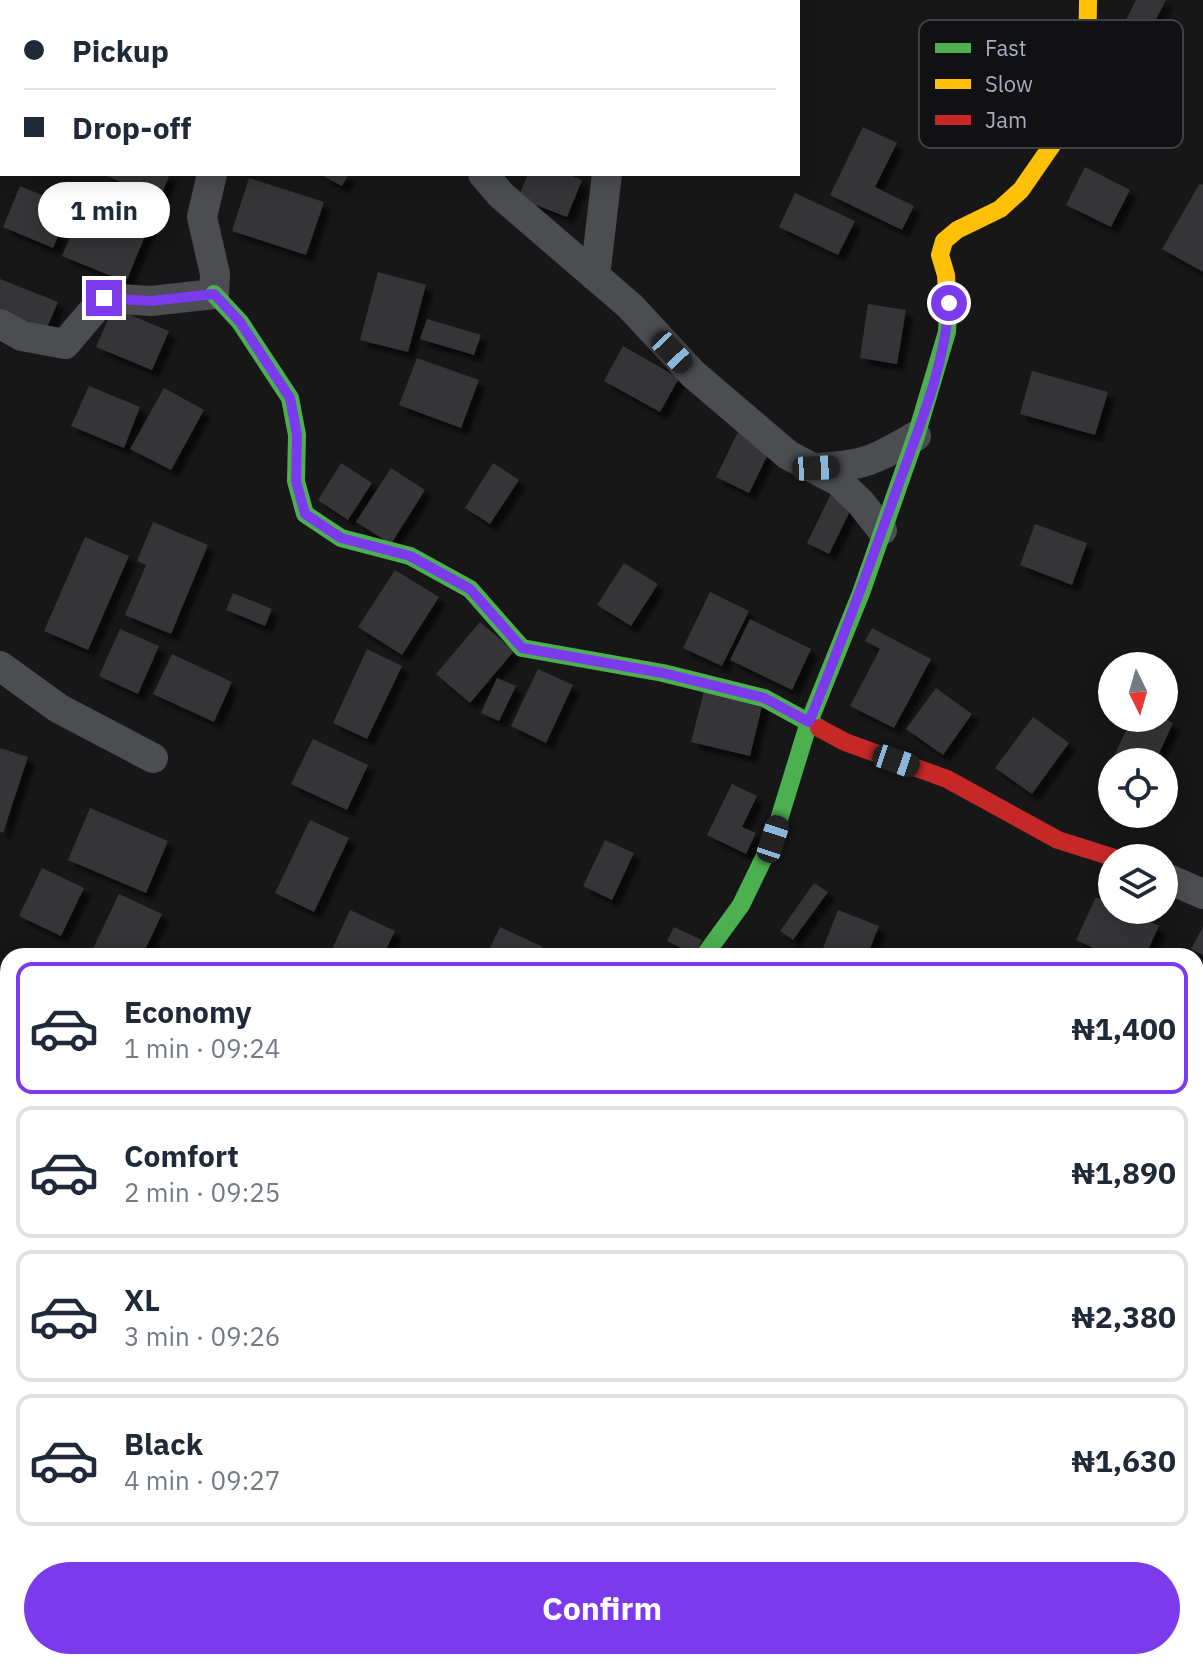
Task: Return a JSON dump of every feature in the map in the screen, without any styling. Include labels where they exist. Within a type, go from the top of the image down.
[{"type":"street","points":[[1088,0],[1088,20]]},
{"type":"street","points":[[709,948],[732,920],[773,839],[809,722],[861,593],[916,436],[947,332],[949,303],[940,255],[944,241],[957,230],[1000,209],[1021,190],[1050,148]]},
{"type":"street","points":[[212,176],[202,217],[215,274],[214,294],[240,322],[290,398],[297,435],[296,481],[305,514],[341,538],[410,556],[470,589],[522,648],[663,673],[764,698],[845,742],[947,779],[1058,840],[1098,853]]},
{"type":"street","points":[[485,176],[501,195],[630,306],[693,374],[788,455],[838,481],[882,530]]},
{"type":"street","points":[[595,276],[607,176]]},
{"type":"street","points":[[0,324],[22,336],[65,344],[104,298],[151,301],[214,294]]},
{"type":"street","points":[[816,468],[851,466],[875,460],[916,436]]},
{"type":"street","points":[[0,666],[58,708],[153,758]]},
{"type":"street","points":[[1178,883],[1203,894]]},
{"type":"building","points":[[1136,0],[1166,0],[1156,20],[1126,20]]},
{"type":"building","points":[[863,127],[897,143],[875,187],[914,206],[902,230],[830,195]]},
{"type":"building","points":[[1085,167],[1130,190],[1111,227],[1066,205]]},
{"type":"building","points":[[107,176],[169,176],[160,198]]},
{"type":"building","points":[[323,176],[348,176],[342,186]]},
{"type":"building","points":[[527,176],[572,176],[582,180],[567,217],[518,198]]},
{"type":"building","points":[[249,178],[324,202],[306,255],[232,231]]},
{"type":"building","points":[[1200,183],[1203,185],[1203,272],[1162,249]]},
{"type":"building","points":[[20,186],[70,207],[53,248],[3,227]]},
{"type":"building","points":[[795,193],[855,221],[838,255],[779,227]]},
{"type":"building","points":[[87,198],[150,224],[126,282],[62,256]]},
{"type":"building","points":[[378,272],[426,285],[408,352],[360,340]]},
{"type":"building","points":[[0,279],[58,302],[46,330],[0,311]]},
{"type":"building","points":[[868,304],[906,310],[897,364],[860,358]]},
{"type":"building","points":[[113,308],[169,331],[152,370],[96,347]]},
{"type":"building","points":[[427,319],[481,335],[474,355],[420,339]]},
{"type":"building","points":[[623,346],[679,378],[660,412],[604,381]]},
{"type":"building","points":[[417,358],[479,380],[461,428],[399,405]]},
{"type":"building","points":[[1032,371],[1108,392],[1095,435],[1020,414]]},
{"type":"building","points":[[89,386],[140,407],[124,448],[71,426]]},
{"type":"building","points":[[164,388],[204,410],[171,470],[130,449]]},
{"type":"building","points":[[740,428],[773,444],[749,493],[716,477]]},
{"type":"building","points":[[341,463],[372,483],[348,520],[318,500]]},
{"type":"building","points":[[493,463],[519,480],[490,524],[465,508]]},
{"type":"building","points":[[391,468],[425,490],[391,544],[356,522]]},
{"type":"building","points":[[832,492],[854,503],[829,554],[807,543]]},
{"type":"building","points":[[153,522],[208,545],[171,634],[125,615],[146,565],[137,561]]},
{"type":"building","points":[[1035,524],[1087,543],[1072,585],[1020,565]]},
{"type":"building","points":[[85,537],[129,556],[88,650],[44,631]]},
{"type":"building","points":[[624,563],[658,584],[631,626],[597,605]]},
{"type":"building","points":[[395,570],[439,597],[402,655],[358,627]]},
{"type":"building","points":[[710,592],[749,611],[722,666],[683,648]]},
{"type":"building","points":[[233,593],[272,609],[265,626],[226,610]]},
{"type":"building","points":[[750,619],[811,649],[792,690],[730,660]]},
{"type":"building","points":[[480,622],[514,651],[470,703],[436,674]]},
{"type":"building","points":[[872,628],[931,659],[894,728],[850,706],[880,649],[865,641]]},
{"type":"building","points":[[120,629],[159,646],[138,694],[99,676]]},
{"type":"building","points":[[367,649],[402,666],[367,739],[333,723]]},
{"type":"building","points":[[172,654],[232,682],[214,722],[153,694]]},
{"type":"building","points":[[538,669],[573,685],[546,743],[511,726]]},
{"type":"building","points":[[497,678],[516,686],[499,721],[481,713]]},
{"type":"building","points":[[706,683],[764,698],[750,756],[691,742]]},
{"type":"building","points":[[936,688],[972,714],[943,755],[906,729]]},
{"type":"building","points":[[1033,717],[1069,743],[1032,794],[995,768]]},
{"type":"building","points":[[1125,732],[1169,732],[1161,748],[1118,748]]},
{"type":"building","points":[[313,739],[368,765],[347,810],[291,784]]},
{"type":"building","points":[[0,748],[28,757],[3,833],[0,832]]},
{"type":"building","points":[[732,784],[757,796],[742,827],[756,833],[746,854],[707,835]]},
{"type":"building","points":[[90,808],[168,841],[146,893],[68,860]]},
{"type":"building","points":[[310,820],[349,838],[314,912],[275,893]]},
{"type":"building","points":[[605,840],[634,853],[612,900],[583,886]]},
{"type":"building","points":[[42,868],[84,888],[61,936],[19,916]]},
{"type":"building","points":[[814,883],[828,892],[793,940],[780,931]]},
{"type":"building","points":[[119,894],[162,914],[146,948],[93,948]]},
{"type":"building","points":[[1096,897],[1098,924],[1159,926],[1149,948],[1094,948],[1076,940]]},
{"type":"building","points":[[350,910],[395,931],[387,948],[333,948]]},
{"type":"building","points":[[838,910],[879,926],[870,948],[823,948]]},
{"type":"building","points":[[500,927],[543,947],[542,948],[490,948]]},
{"type":"building","points":[[674,927],[702,940],[698,948],[681,948],[667,941]]},
{"type":"building","points":[[1203,927],[1203,948],[1192,948]]},
{"type":"traffic: fast","points":[[214,294],[240,322],[290,398],[297,435],[296,481],[305,514],[341,538],[410,556],[470,589],[522,648],[663,673],[764,698],[819,728]]},
{"type":"traffic: fast","points":[[710,948],[741,905],[773,839],[809,722],[861,593],[916,436],[947,332],[948,313]]},
{"type":"traffic: slow","points":[[1088,0],[1088,20]]},
{"type":"traffic: slow","points":[[948,313],[946,275],[940,255],[944,241],[957,230],[1000,209],[1021,190],[1050,148]]},
{"type":"traffic: jam","points":[[819,728],[845,742],[947,779],[1058,840],[1098,853]]},
{"type":"route","points":[[104,298],[151,301],[214,294],[240,322],[290,398],[297,435],[296,481],[305,514],[341,538],[410,556],[470,589],[522,648],[663,673],[764,698],[809,722],[861,593],[916,436],[943,350],[949,303]]}]
